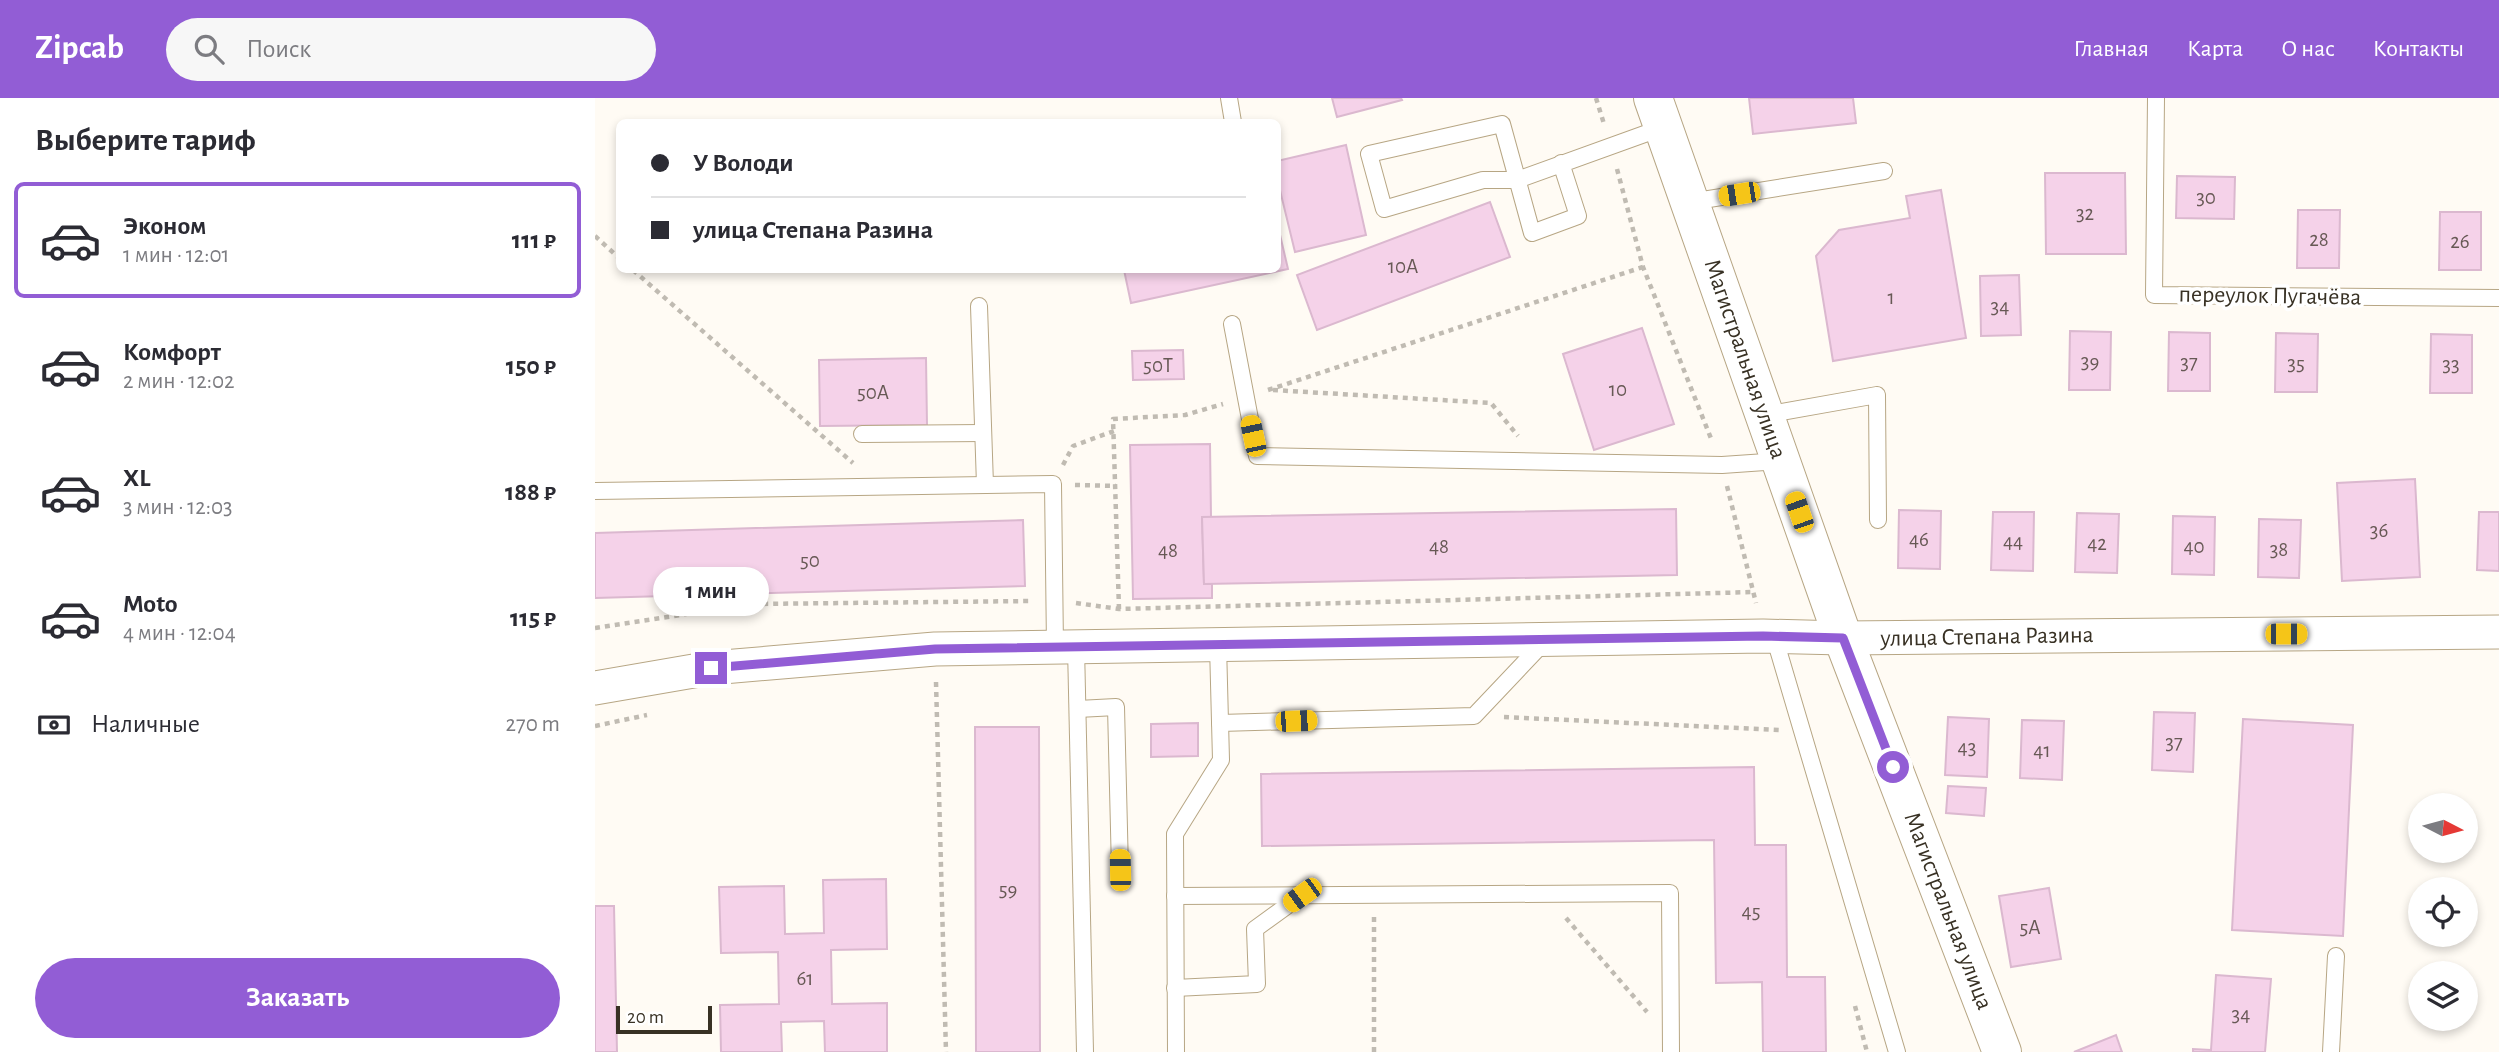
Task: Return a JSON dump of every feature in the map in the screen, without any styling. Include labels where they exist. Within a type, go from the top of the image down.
[{"type":"street","name":"Магистральная улица","points":[[1658,112],[1843,638],[2002,1052]]},
{"type":"street","name":"улица Степана Разина","points":[[595,688],[711,668],[935,649],[1774,636],[1843,638],[2499,632]]},
{"type":"lane","points":[[1229,98],[1232,119]]},
{"type":"lane","name":"переулок Пугачёва","points":[[2156,98],[2154,295],[2499,298]]},
{"type":"lane","points":[[1561,163],[1578,216],[1532,233],[1517,180],[1502,124],[1369,154],[1384,209],[1483,180],[1517,180],[1561,163],[1610,146],[1658,112]]},
{"type":"lane","points":[[1690,202],[1884,172]]},
{"type":"lane","points":[[979,306],[985,485]]},
{"type":"lane","points":[[1232,324],[1257,456],[1722,465],[1781,461]]},
{"type":"lane","points":[[1765,415],[1877,395],[1878,520]]},
{"type":"lane","points":[[862,434],[983,433]]},
{"type":"lane","points":[[595,491],[1053,484],[1055,600],[1078,709],[1084,1052]]},
{"type":"lane","points":[[1774,636],[1898,1052]]},
{"type":"lane","points":[[1220,723],[1474,716],[1547,639]]},
{"type":"lane","points":[[1176,1052],[1175,834],[1221,760],[1218,645]]},
{"type":"lane","points":[[1078,709],[1116,707],[1120,870]]},
{"type":"lane","points":[[1175,896],[1670,893],[1670,1046]]},
{"type":"lane","points":[[1175,988],[1257,984],[1255,929],[1302,895]]},
{"type":"lane","points":[[2331,1052],[2336,956]]},
{"type":"path","points":[[1596,98],[1643,267],[1722,465]]},
{"type":"path","points":[[595,236],[616,255]]},
{"type":"path","points":[[1119,609],[1113,419],[1185,415],[1245,398],[1643,267]]},
{"type":"path","points":[[636,273],[879,486]]},
{"type":"path","points":[[1269,390],[1491,403],[1538,461]]},
{"type":"path","points":[[1114,431],[1073,446],[1053,484],[1117,486]]},
{"type":"path","points":[[595,628],[752,604],[1055,600],[1119,609],[1753,592]]},
{"type":"path","points":[[595,623],[604,626]]},
{"type":"path","points":[[935,649],[946,1052]]},
{"type":"path","points":[[923,685],[949,684]]},
{"type":"path","points":[[595,726],[648,715]]},
{"type":"path","points":[[1474,716],[1783,730]]},
{"type":"path","points":[[1545,894],[1670,1046]]},
{"type":"path","points":[[1374,895],[1374,1052]]},
{"type":"building","points":[[1332,98],[1401,98],[1402,100],[1337,117]]},
{"type":"building","points":[[1749,98],[1853,98],[1856,123],[1753,134]]},
{"type":"building","points":[[1346,145],[1366,235],[1295,252],[1281,194],[1281,160]]},
{"type":"building","points":[[2045,173],[2125,173],[2126,254],[2046,254]]},
{"type":"building","points":[[2177,176],[2235,177],[2234,219],[2176,218]]},
{"type":"building","points":[[1941,190],[1966,338],[1833,361],[1816,256],[1839,230],[1910,218],[1906,196]]},
{"type":"building","points":[[1490,202],[1510,257],[1317,330],[1297,275]]},
{"type":"building","points":[[2298,210],[2340,210],[2339,268],[2297,268]]},
{"type":"building","points":[[2440,212],[2481,212],[2481,270],[2439,270]]},
{"type":"building","points":[[1281,239],[1288,269],[1281,271]]},
{"type":"building","points":[[1125,273],[1270,273],[1131,303]]},
{"type":"building","points":[[2019,275],[2021,335],[1981,336],[1980,276]]},
{"type":"building","points":[[1642,328],[1674,424],[1594,450],[1563,354]]},
{"type":"building","points":[[2070,331],[2111,332],[2110,390],[2069,390]]},
{"type":"building","points":[[2169,332],[2210,333],[2210,391],[2168,391]]},
{"type":"building","points":[[2276,333],[2318,334],[2317,392],[2275,392]]},
{"type":"building","points":[[2431,334],[2472,335],[2472,393],[2430,393]]},
{"type":"building","points":[[1183,350],[1184,379],[1133,380],[1132,351]]},
{"type":"building","points":[[926,358],[927,425],[820,426],[819,360]]},
{"type":"building","points":[[1210,444],[1211,517],[1202,517],[1204,584],[1212,584],[1212,598],[1133,599],[1130,445]]},
{"type":"building","points":[[2415,479],[2420,577],[2342,581],[2337,483]]},
{"type":"building","points":[[1676,509],[1677,575],[1204,584],[1202,517]]},
{"type":"building","points":[[1899,510],[1941,511],[1940,569],[1898,568]]},
{"type":"building","points":[[1993,512],[2034,512],[2033,571],[1991,570]]},
{"type":"building","points":[[2479,512],[2499,512],[2499,571],[2477,570]]},
{"type":"building","points":[[2077,513],[2119,514],[2117,573],[2075,572]]},
{"type":"building","points":[[2173,516],[2215,517],[2214,575],[2172,574]]},
{"type":"building","points":[[2259,519],[2301,520],[2299,578],[2258,577]]},
{"type":"building","points":[[1023,520],[1025,586],[595,598],[595,533]]},
{"type":"building","points":[[2154,712],[2195,713],[2193,772],[2152,770]]},
{"type":"building","points":[[1948,717],[1989,719],[1987,777],[1945,775]]},
{"type":"building","points":[[2243,719],[2353,725],[2343,936],[2232,930]]},
{"type":"building","points":[[2022,720],[2064,721],[2062,780],[2020,778]]},
{"type":"building","points":[[1198,723],[1198,756],[1151,757],[1151,724]]},
{"type":"building","points":[[975,727],[1039,727],[1040,1052],[976,1052]]},
{"type":"building","points":[[1754,767],[1755,845],[1786,845],[1787,977],[1825,977],[1826,1052],[1763,1052],[1762,982],[1716,983],[1714,840],[1262,846],[1261,774]]},
{"type":"building","points":[[1948,786],[1986,788],[1984,816],[1946,813]]},
{"type":"building","points":[[886,879],[887,949],[831,950],[832,1004],[887,1003],[887,1052],[825,1052],[824,1021],[781,1022],[782,1052],[721,1052],[720,1005],[779,1004],[778,952],[721,953],[719,887],[784,886],[785,934],[824,933],[823,880]]},
{"type":"building","points":[[2049,888],[2061,959],[2011,967],[1999,896]]},
{"type":"building","points":[[595,906],[614,906],[617,1052],[595,1052]]},
{"type":"building","points":[[2216,975],[2271,979],[2265,1052],[2193,1052],[2193,1049],[2211,1050]]},
{"type":"building","points":[[2116,1035],[2122,1052],[2074,1052]]},
{"type":"route","points":[[711,668],[935,649],[1763,636],[1843,638],[1893,767]]}]
